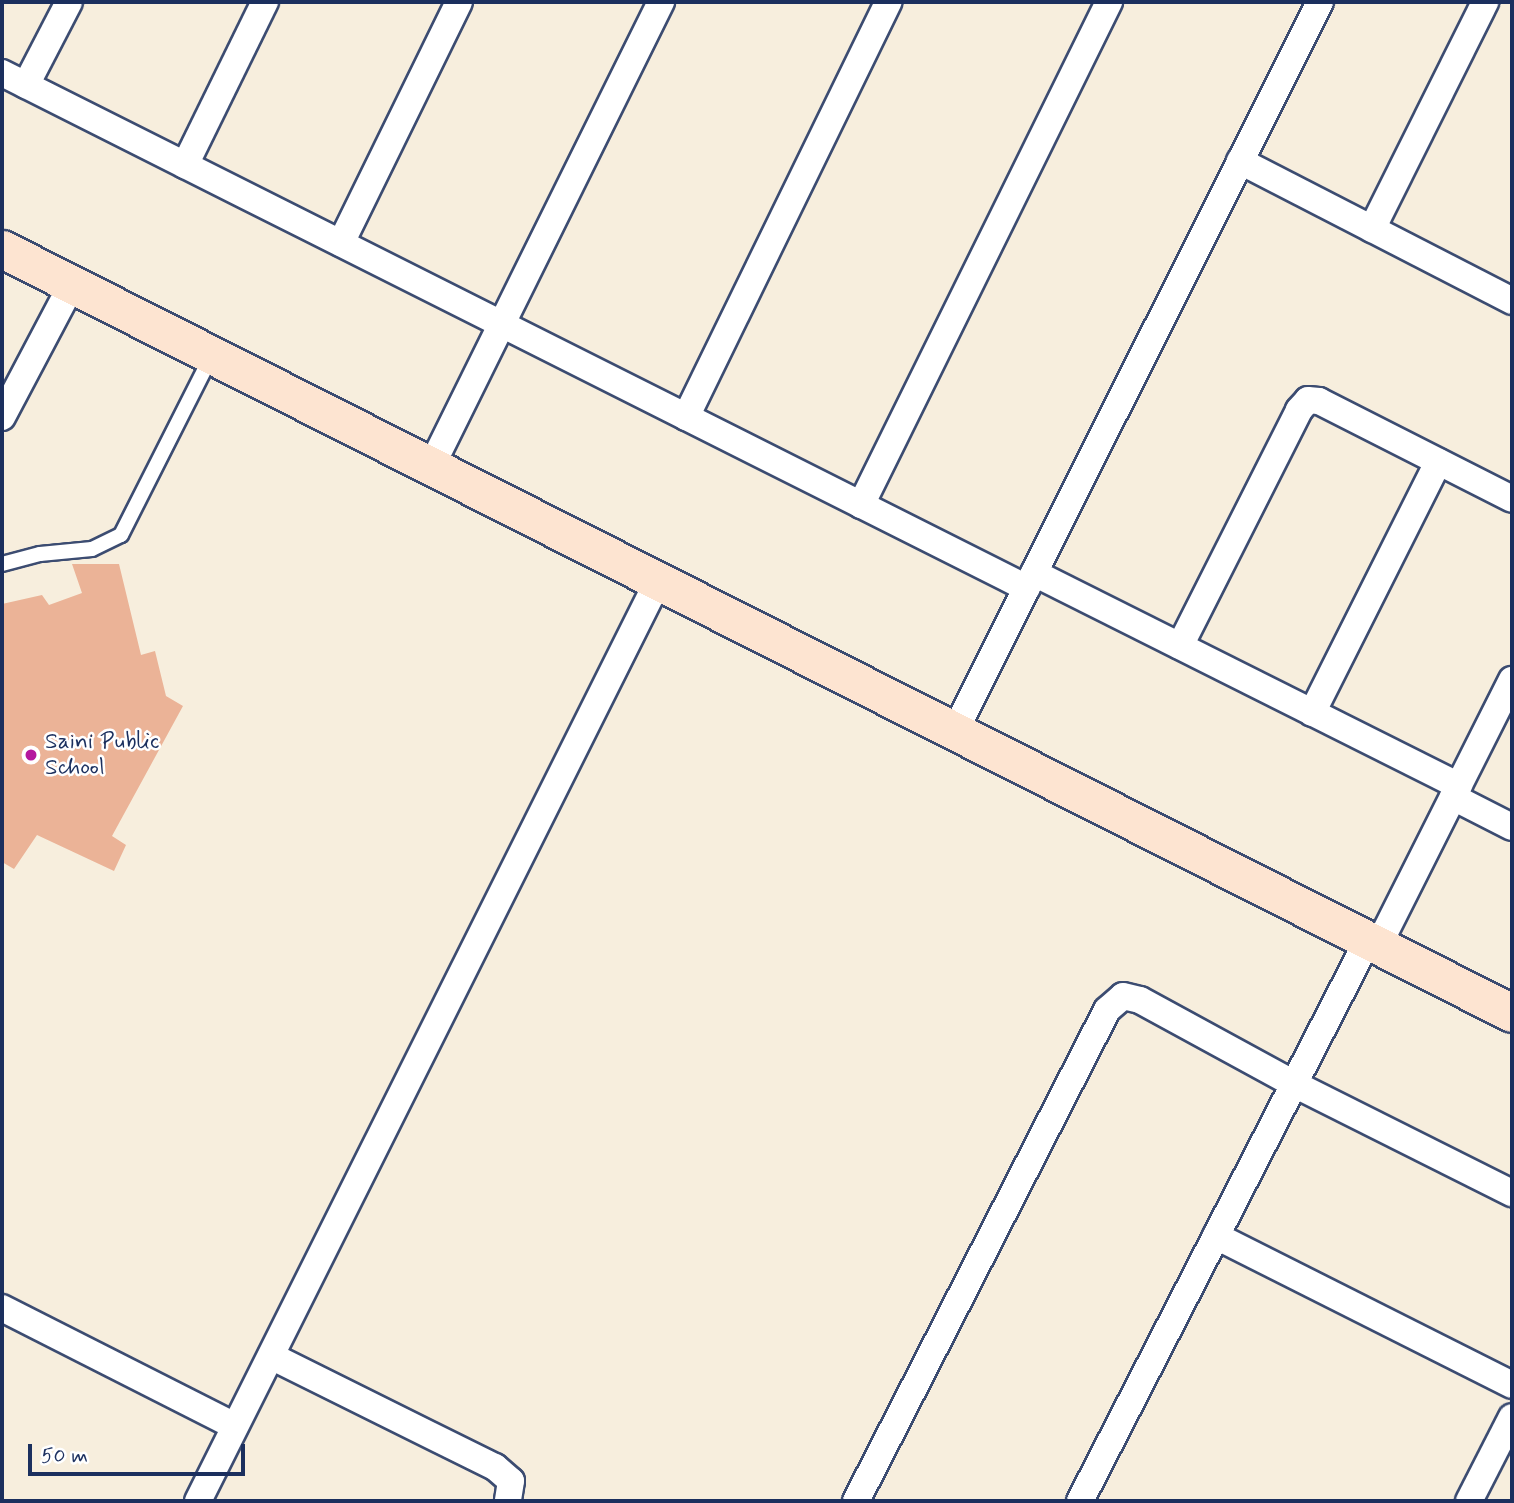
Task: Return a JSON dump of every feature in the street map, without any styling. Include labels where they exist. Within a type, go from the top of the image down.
[{"type":"street","points":[[26,85],[69,2]]},
{"type":"street","points":[[185,165],[265,2]]},
{"type":"street","points":[[341,243],[459,2]]},
{"type":"street","points":[[431,467],[661,2]]},
{"type":"street","points":[[686,417],[888,2]]},
{"type":"street","points":[[861,505],[1109,2]]},
{"type":"street","points":[[955,731],[1320,2]]},
{"type":"street","points":[[1372,229],[1485,2]]},
{"type":"street","points":[[2,73],[861,505],[1180,646],[1312,713],[1456,792],[1512,827]]},
{"type":"street","points":[[1240,161],[1510,296]]},
{"type":"street","points":[[2,249],[1512,1013]]},
{"type":"street","points":[[2,417],[72,285]]},
{"type":"street","points":[[1180,646],[1299,410],[1308,400],[1319,401],[1512,499]]},
{"type":"street","points":[[1312,713],[1438,462]]},
{"type":"street","points":[[198,1501],[658,581]]},
{"type":"street","points":[[1088,1499],[1216,1236],[1294,1084],[1456,792],[1512,680]]},
{"type":"street","points":[[856,1501],[1108,1010],[1123,996],[1140,1000],[1294,1084],[1512,1193]]},
{"type":"street","points":[[1216,1236],[1512,1385]]},
{"type":"street","points":[[2,1308],[235,1426]]},
{"type":"street","points":[[271,1356],[495,1467],[511,1481],[508,1501]]},
{"type":"street","points":[[1469,1501],[1512,1417]]},
{"type":"lane","points":[[2,564],[40,554],[92,549],[121,535],[212,356]]},
{"type":"building","points":[[72,564],[119,564],[141,655],[155,651],[166,696],[183,706],[112,836],[126,845],[114,871],[37,835],[14,869],[2,862],[2,604],[42,595],[49,605],[82,593]]},
{"type":"place","name":"Saini Public School","points":[[31,755]]}]
